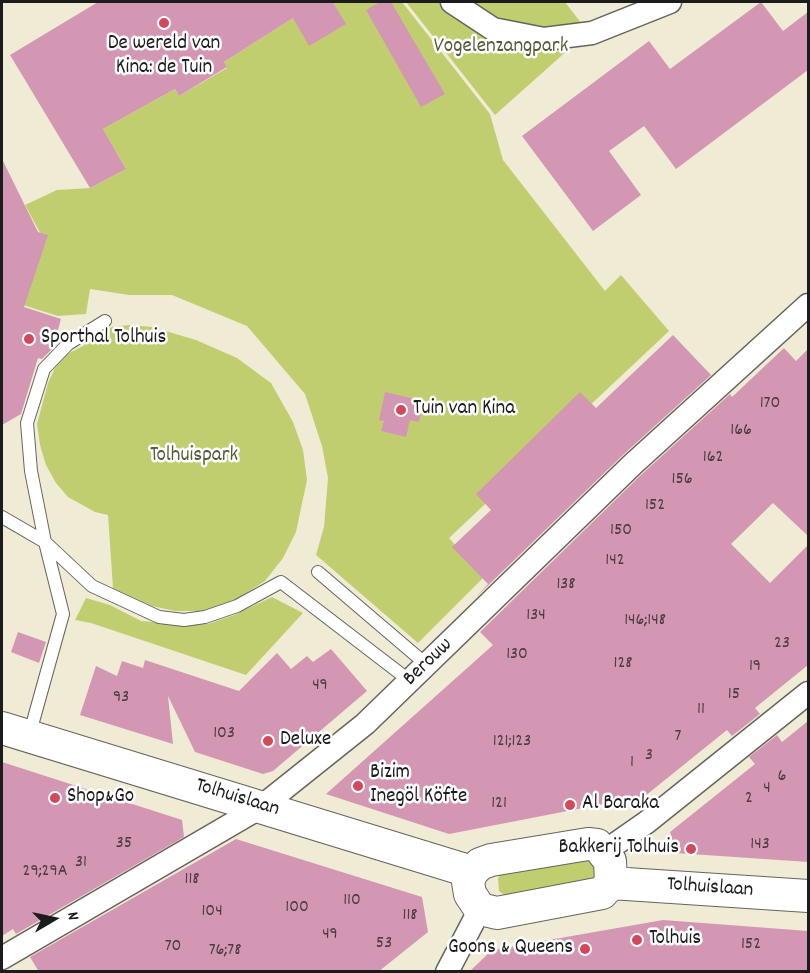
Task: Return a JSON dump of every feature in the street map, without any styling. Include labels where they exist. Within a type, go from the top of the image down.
[{"type":"street","points":[[452,2],[494,29],[544,39],[592,33],[670,2]]},
{"type":"street","name":"Berouw","points":[[2,958],[261,807],[365,724],[633,464],[808,304]]},
{"type":"street","points":[[604,852],[647,822],[808,693]]},
{"type":"street","name":"Tolhuislaan","points":[[15,732],[472,872]]},
{"type":"street","points":[[588,844],[597,845],[604,852],[610,861],[611,883],[602,893],[498,913],[480,909],[470,894],[468,882],[472,872],[480,864],[491,860],[588,844]]},
{"type":"street","name":"Tolhuislaan","points":[[611,883],[808,896]]},
{"type":"street","points":[[447,972],[480,909]]},
{"type":"lane","points":[[15,732],[63,614],[45,542],[31,471],[27,423],[44,369],[68,344],[105,321]]},
{"type":"lane","points":[[2,517],[45,542],[92,586],[159,617],[184,620],[205,617],[237,606],[281,582],[410,681]]},
{"type":"lane","points":[[318,572],[427,665]]},
{"type":"green space","points":[[333,2],[402,2],[490,114],[503,160],[605,291],[621,275],[669,331],[449,538],[484,577],[418,643],[316,555],[324,527],[328,478],[322,446],[305,394],[247,326],[172,295],[129,295],[90,289],[86,314],[58,316],[23,305],[43,238],[25,205],[57,190],[90,188],[126,169],[103,129],[175,89],[179,96],[227,68],[224,62],[293,18],[345,24]]},
{"type":"green space","name":"Vogelenzangpark","points":[[406,2],[565,2],[588,32],[495,115]]},
{"type":"green space","name":"Tolhuispark","points":[[129,325],[152,327],[196,340],[237,358],[271,383],[293,422],[303,450],[307,480],[296,532],[283,558],[265,581],[224,607],[199,611],[175,611],[152,606],[113,588],[108,515],[95,512],[68,497],[56,483],[46,465],[37,424],[48,383],[55,368],[69,353],[83,346],[97,333],[112,327]]},
{"type":"green space","points":[[272,597],[303,613],[246,675],[91,623],[75,620],[86,598],[110,605],[141,621],[187,625],[208,624],[234,615]]},
{"type":"green space","points":[[578,854],[597,862],[596,881],[510,899],[499,891],[498,879],[502,869]]},
{"type":"building","points":[[98,2],[333,2],[346,24],[309,46],[293,18],[224,62],[227,67],[179,96],[175,89],[103,129],[126,169],[90,188],[10,55]]},
{"type":"building","points":[[380,2],[391,2],[445,94],[421,107],[366,10]]},
{"type":"building","points":[[761,2],[783,31],[808,12],[808,70],[676,169],[644,126],[609,151],[641,195],[593,231],[522,136],[649,41],[670,69]]},
{"type":"building","name":"Sporthal Tolhuis","points":[[2,159],[38,232],[48,235],[24,307],[61,319],[53,348],[42,359],[38,358],[21,414],[2,425]]},
{"type":"building","points":[[673,335],[711,375],[624,454],[476,597],[488,584],[452,547],[491,510],[476,494],[580,392],[596,408]]},
{"type":"building","points":[[784,348],[796,361],[808,349],[808,536],[773,503],[731,544],[770,583],[808,545],[808,665],[755,708],[760,714],[732,736],[727,730],[645,796],[449,834],[326,794],[493,645],[480,632],[642,474],[730,394],[732,397]]},
{"type":"building","name":"Tuin van Kina","points":[[385,392],[424,401],[419,422],[410,420],[406,437],[381,431],[384,421],[379,420]]},
{"type":"building","points":[[18,632],[46,642],[39,663],[11,652]]},
{"type":"building","points":[[331,649],[367,691],[273,771],[263,774],[195,752],[168,696],[173,744],[80,715],[96,666],[117,676],[122,661],[143,668],[145,660],[239,691],[277,653],[291,669],[307,656],[313,662]]},
{"type":"building","points":[[808,721],[808,862],[676,853],[670,832],[755,764],[749,757],[777,735],[782,742]]},
{"type":"building","points":[[2,762],[182,820],[184,837],[16,934],[13,929],[2,936]]},
{"type":"building","points":[[236,839],[422,897],[428,932],[378,972],[39,972],[30,957]]},
{"type":"building","points":[[663,920],[808,931],[808,972],[469,972],[492,950]]},
{"type":"place","name":"De wereld van Kina: de Tuin","points":[[164,23]]},
{"type":"place","name":"Sporthal Tolhuis","points":[[29,339]]},
{"type":"place","name":"Tuin van Kina","points":[[401,410]]},
{"type":"place","name":"Deluxe","points":[[268,741]]},
{"type":"place","name":"Bizim Inegöl Köfte","points":[[358,786]]},
{"type":"place","name":"Shop&Go","points":[[55,798]]},
{"type":"place","name":"Al Baraka","points":[[570,805]]},
{"type":"place","name":"Bakkerij Tolhuis","points":[[691,849]]},
{"type":"place","name":"Tolhuis","points":[[637,940]]},
{"type":"place","name":"Goons & Queens","points":[[585,949]]}]
